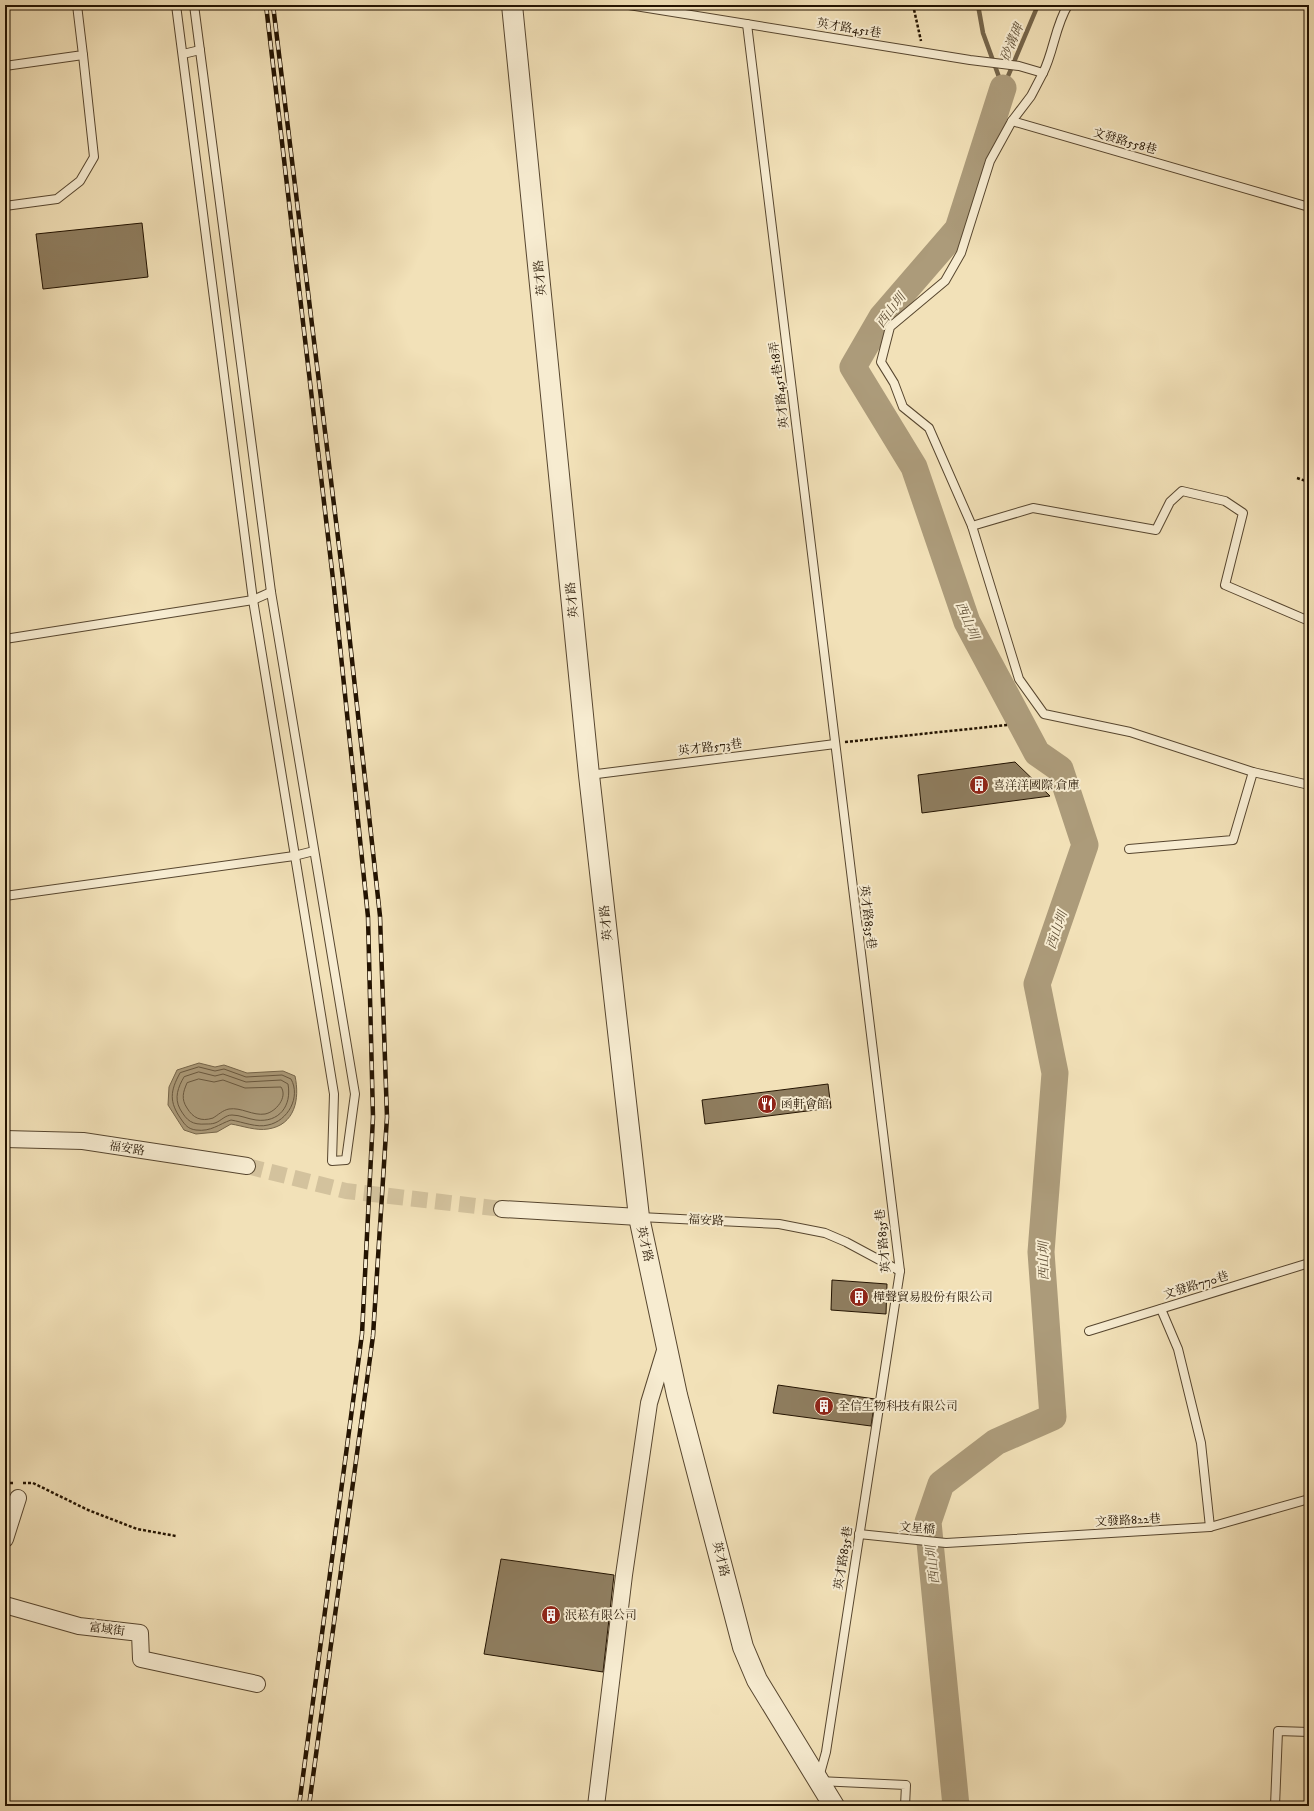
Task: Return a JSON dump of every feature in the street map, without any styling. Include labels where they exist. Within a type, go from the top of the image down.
[{"type":"street","name":"英才路","points":[[512,5],[589,775],[639,1218],[677,1395],[743,1647],[758,1680],[834,1806]]},
{"type":"street","name":"福安路","points":[[5,1139],[83,1141],[247,1166]]},
{"type":"street","name":"福安路","points":[[502,1208],[639,1218]]},
{"type":"street","points":[[596,1806],[624,1575],[648,1403],[667,1344]]},
{"type":"street","points":[[5,1539],[18,1498]]},
{"type":"street","name":"富域街","points":[[5,1605],[79,1626],[140,1633],[141,1658],[257,1684]]},
{"type":"lane","points":[[5,206],[57,199],[80,181],[94,157],[77,5]]},
{"type":"lane","points":[[176,5],[253,600],[334,1094],[332,1161],[346,1160],[355,1094],[271,592],[194,5]]},
{"type":"lane","name":"英才路451巷","points":[[629,5],[970,60],[1019,66],[1043,73]]},
{"type":"lane","points":[[1068,5],[1063,14],[1048,62],[1043,73],[1031,96],[1012,121],[990,161],[961,253],[945,281],[890,328],[881,362],[894,384],[903,407],[929,428],[972,526],[1019,679],[1044,714],[1130,732],[1254,772],[1309,785]]},
{"type":"lane","name":"英才路451巷18弄","points":[[747,24],[835,744]]},
{"type":"lane","points":[[183,54],[200,50]]},
{"type":"lane","points":[[5,66],[83,55]]},
{"type":"lane","name":"文發路558巷","points":[[1012,121],[1309,207]]},
{"type":"lane","points":[[972,526],[1033,508],[1156,530],[1170,502],[1182,491],[1225,501],[1243,514],[1225,585],[1309,621]]},
{"type":"lane","points":[[5,639],[253,600],[271,592]]},
{"type":"lane","name":"英才路573巷","points":[[589,775],[835,744]]},
{"type":"lane","name":"英才路835巷","points":[[818,1781],[826,1752],[900,1271],[835,744]]},
{"type":"lane","points":[[1129,849],[1233,840],[1254,772]]},
{"type":"lane","points":[[5,896],[294,856],[314,851]]},
{"type":"lane","name":"福安路","points":[[639,1218],[779,1224],[825,1233],[846,1242],[900,1271]]},
{"type":"lane","name":"文發路770巷","points":[[1090,1331],[1309,1263]]},
{"type":"lane","points":[[1161,1309],[1178,1349],[1201,1443],[1210,1527]]},
{"type":"lane","name":"文發路822巷","points":[[946,1542],[1210,1527],[1309,1500]]},
{"type":"lane","name":"文星橋","points":[[859,1534],[886,1538],[946,1542]]},
{"type":"lane","points":[[1275,1806],[1278,1731],[1309,1732]]},
{"type":"lane","points":[[818,1781],[906,1785],[905,1806]]},
{"type":"path","points":[[914,5],[922,52]]},
{"type":"path","points":[[1297,478],[1309,482]]},
{"type":"path","points":[[835,744],[1007,725]]},
{"type":"path","points":[[5,1483],[33,1483],[88,1510],[137,1529],[176,1536]]},
{"type":"water","points":[[199,1063],[215,1067],[224,1065],[247,1073],[283,1071],[295,1076],[297,1093],[294,1110],[290,1117],[284,1122],[277,1127],[268,1129],[254,1129],[231,1124],[217,1132],[196,1134],[184,1130],[168,1105],[169,1087],[177,1070]]},
{"type":"building","points":[[142,223],[148,277],[43,289],[36,234]]},
{"type":"building","name":"喜洋洋國際 倉庫","points":[[1015,762],[1050,796],[922,813],[918,775]]},
{"type":"building","name":"函軒會館","points":[[828,1084],[831,1108],[705,1124],[702,1100]]},
{"type":"building","name":"樺聲貿易股份有限公司","points":[[832,1280],[887,1284],[886,1314],[831,1310]]},
{"type":"building","name":"全信生物科技有限公司","points":[[778,1385],[875,1399],[871,1426],[773,1413]]},
{"type":"building","name":"泯菘有限公司","points":[[501,1559],[614,1575],[603,1672],[484,1654]]},
{"type":"waterway","points":[[978,5],[983,33],[1003,88]]},
{"type":"waterway","name":"砂溝碑","points":[[1003,88],[1038,5]]},
{"type":"waterway","name":"西山圳","points":[[956,1806],[928,1522],[941,1484],[996,1442],[1053,1417],[1041,1252],[1055,1073],[1037,984],[1085,845],[1060,769],[1037,753],[967,622],[914,467],[853,367],[882,317],[958,229],[1003,88]]},
{"type":"tunnel","points":[[247,1166],[346,1191],[502,1209]]},
{"type":"railway","points":[[266,5],[334,588],[368,917],[373,1117],[362,1334],[299,1806]]},
{"type":"railway","points":[[273,5],[344,587],[380,916],[387,1117],[373,1336],[309,1806]]},
{"type":"place","name":"喜洋洋國際 倉庫","points":[[979,785]]},
{"type":"place","name":"函軒會館","points":[[767,1104]]},
{"type":"place","name":"樺聲貿易股份有限公司","points":[[859,1297]]},
{"type":"place","name":"全信生物科技有限公司","points":[[824,1406]]},
{"type":"place","name":"泯菘有限公司","points":[[551,1615]]}]
